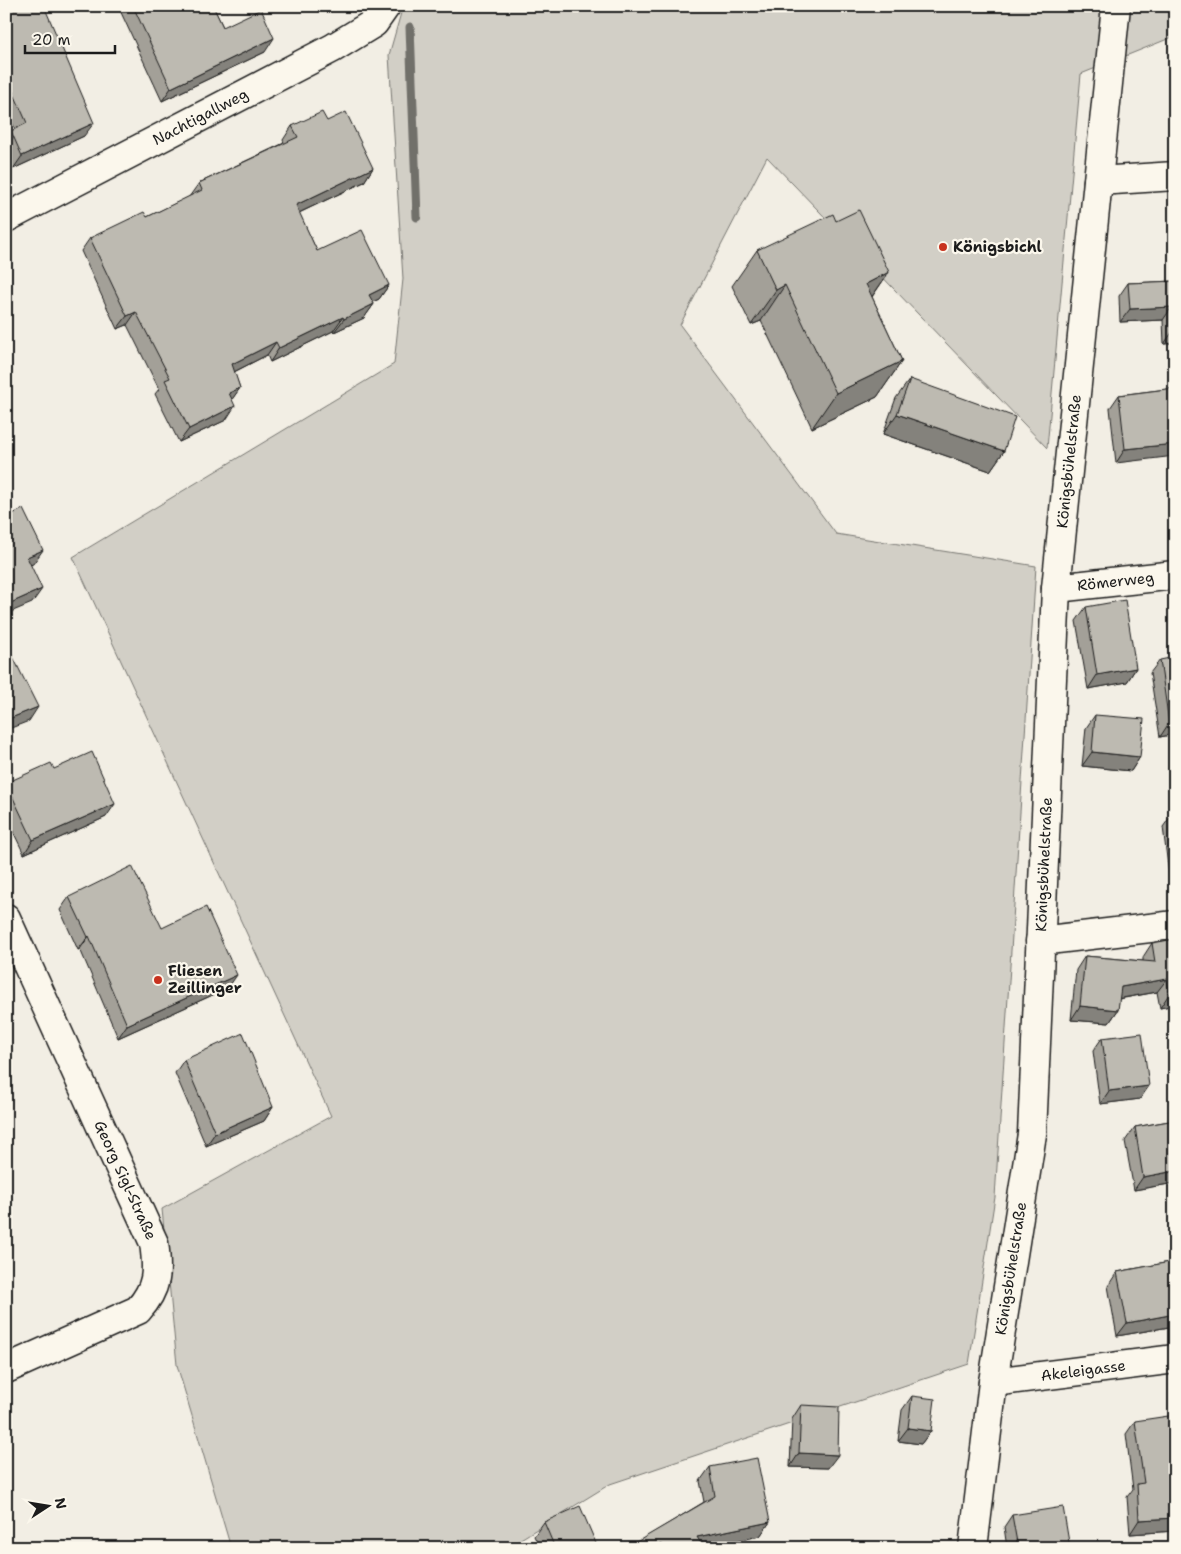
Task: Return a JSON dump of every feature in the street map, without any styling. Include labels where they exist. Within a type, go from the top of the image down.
[{"type":"street","name":"Nachtigallweg","points":[[6,218],[333,48],[374,23],[386,6]]},
{"type":"street","name":"Königsbühelstraße","points":[[973,1548],[993,1382],[1032,1134],[1056,588],[1116,6]]},
{"type":"street","points":[[1098,180],[1175,176]]},
{"type":"street","name":"Römerweg","points":[[1056,588],[1175,575]]},
{"type":"street","name":"Georg Sigl-Straße","points":[[6,918],[154,1243],[157,1264],[155,1284],[147,1300],[138,1310],[6,1369]]},
{"type":"street","points":[[1040,941],[1175,925]]},
{"type":"street","name":"Akeleigasse","points":[[993,1382],[1175,1359]]},
{"type":"shaded area","points":[[403,6],[1175,6],[1175,36],[1081,74],[1047,448],[767,157],[680,325],[836,534],[1036,566],[995,1197],[969,1364],[610,1484],[506,1548],[231,1548],[177,1365],[162,1209],[331,1116],[73,557],[394,364],[403,279],[389,55]]},
{"type":"building","points":[[6,6],[44,6],[94,123],[22,156],[11,131],[27,123],[6,76]]},
{"type":"building","points":[[133,6],[213,6],[223,27],[261,9],[274,38],[171,88]]},
{"type":"building","points":[[322,112],[327,121],[346,112],[373,168],[296,205],[317,251],[362,230],[389,285],[369,295],[374,304],[279,348],[276,342],[232,364],[240,388],[229,393],[235,406],[189,429],[165,380],[170,378],[136,312],[127,316],[90,238],[144,212],[147,217],[202,190],[199,183],[298,137],[292,126]]},
{"type":"building","points":[[859,210],[889,272],[866,284],[902,361],[836,393],[785,285],[776,290],[757,250],[833,214],[836,221]]},
{"type":"building","points":[[1175,281],[1175,331],[1173,331],[1172,307],[1130,309],[1128,283]]},
{"type":"building","points":[[910,379],[1015,417],[1004,451],[897,414]]},
{"type":"building","points":[[1175,388],[1175,444],[1125,449],[1119,395]]},
{"type":"building","points":[[23,509],[43,550],[27,557],[42,589],[6,605],[6,517]]},
{"type":"building","points":[[1125,600],[1136,668],[1097,675],[1086,607]]},
{"type":"building","points":[[6,643],[38,707],[6,720]]},
{"type":"building","points":[[1175,657],[1175,722],[1169,723],[1160,660]]},
{"type":"building","points":[[1095,715],[1144,719],[1140,757],[1092,752]]},
{"type":"building","points":[[92,752],[115,804],[33,840],[6,783],[51,763],[54,769]]},
{"type":"building","points":[[1173,813],[1175,813],[1175,830]]},
{"type":"building","points":[[132,866],[162,928],[206,907],[237,975],[127,1025],[89,936],[69,897]]},
{"type":"building","points":[[1175,939],[1175,993],[1169,994],[1167,979],[1121,987],[1118,1010],[1080,1006],[1085,956],[1155,962],[1152,943]]},
{"type":"building","points":[[243,1033],[273,1107],[215,1133],[184,1060]]},
{"type":"building","points":[[1142,1033],[1149,1086],[1109,1091],[1102,1038]]},
{"type":"building","points":[[1175,1120],[1175,1171],[1143,1177],[1135,1127]]},
{"type":"building","points":[[1175,1261],[1175,1314],[1127,1323],[1117,1272]]},
{"type":"building","points":[[912,1396],[935,1399],[931,1431],[908,1428]]},
{"type":"building","points":[[801,1405],[839,1407],[838,1455],[799,1453]]},
{"type":"building","points":[[1175,1415],[1175,1518],[1139,1520],[1137,1484],[1144,1483],[1135,1421]]},
{"type":"building","points":[[757,1458],[770,1522],[697,1537],[702,1545],[697,1548],[664,1548],[662,1544],[645,1548],[628,1548],[715,1496],[710,1467]]},
{"type":"building","points":[[580,1506],[598,1548],[555,1548],[544,1522]]},
{"type":"building","points":[[1063,1507],[1070,1548],[1018,1548],[1012,1515]]},
{"type":"waterway","points":[[410,27],[417,217]]},
{"type":"place","name":"Königsbichl","points":[[943,247]]},
{"type":"place","name":"Fliesen Zeillinger","points":[[158,980]]}]
